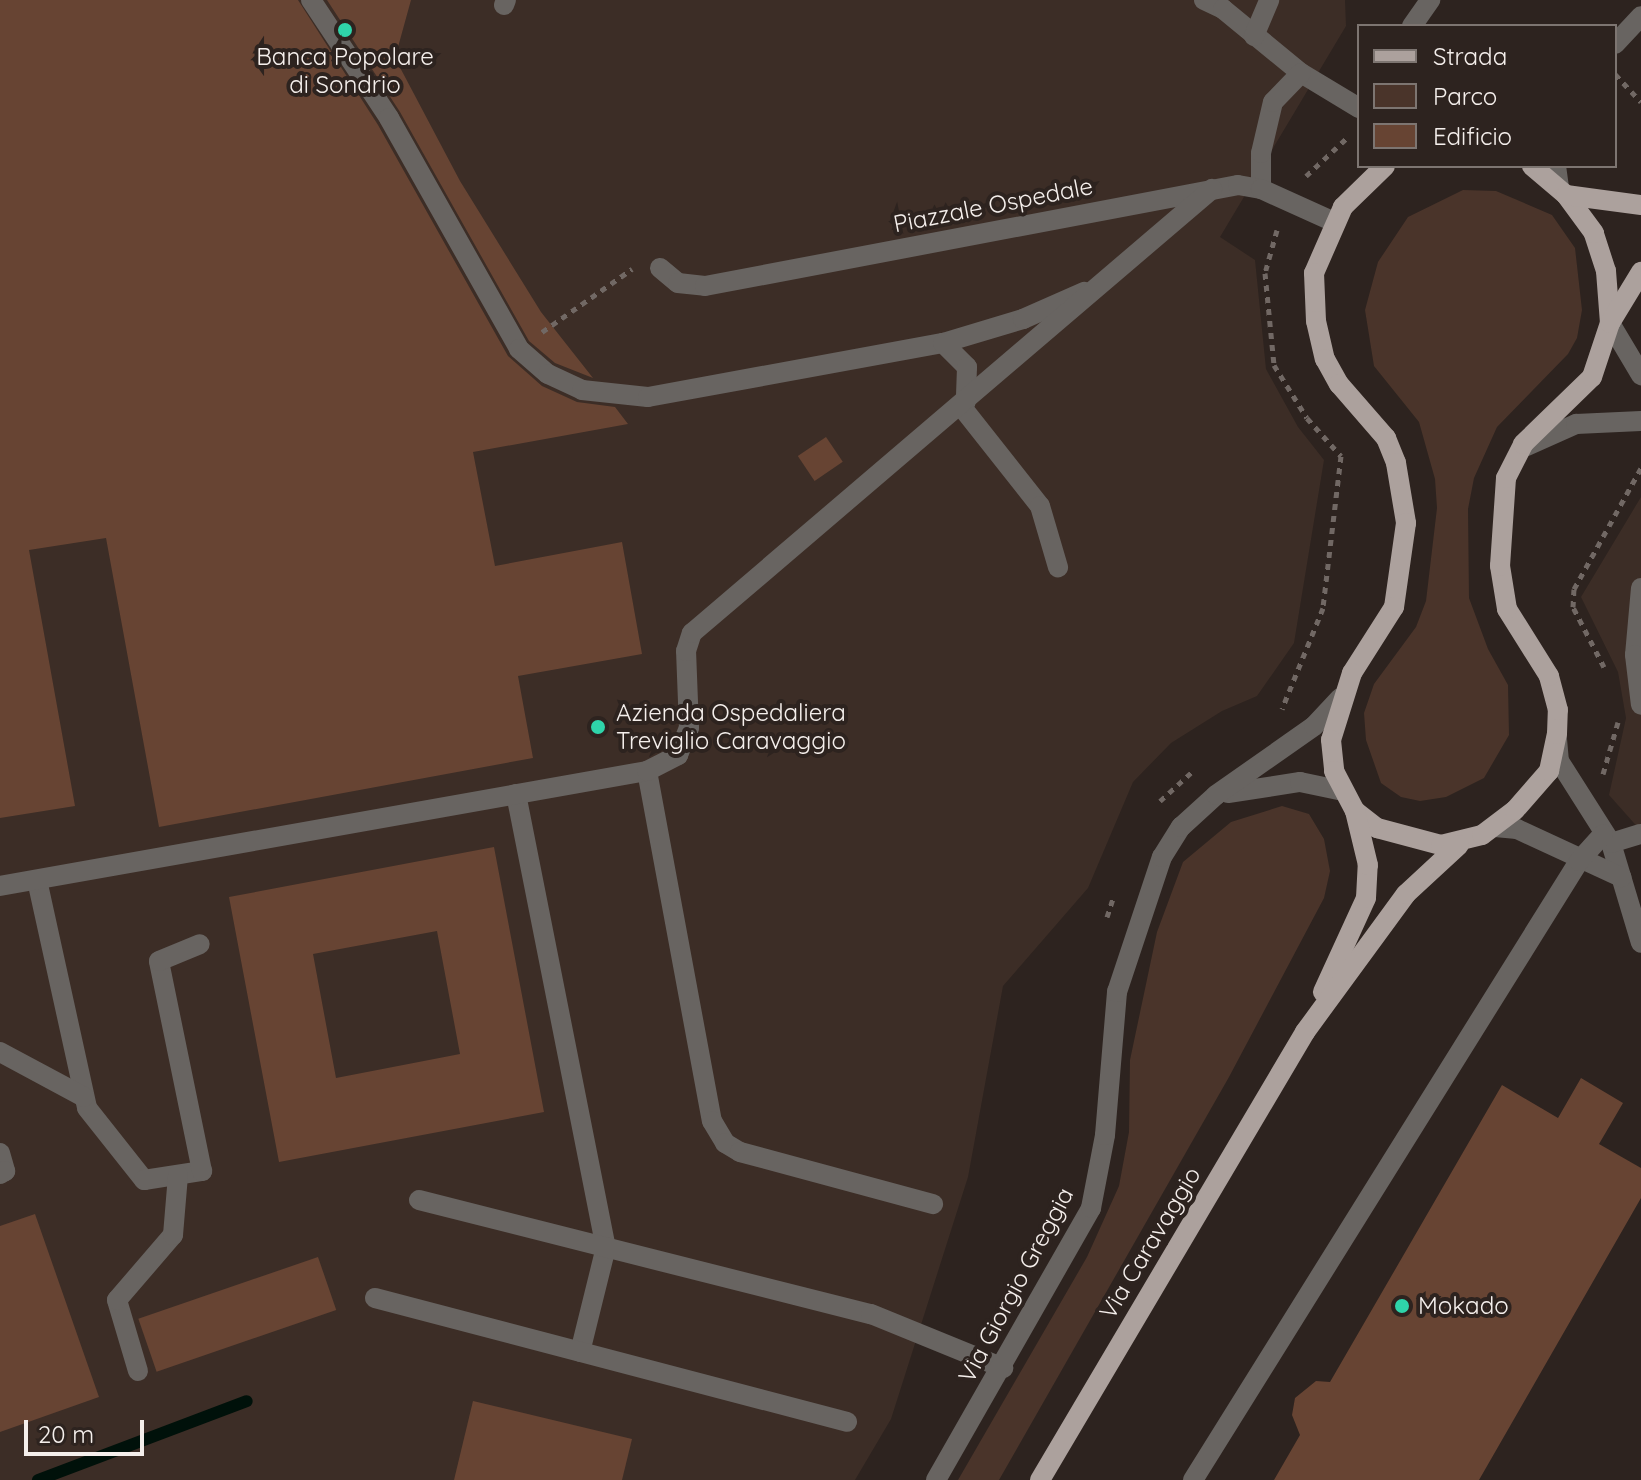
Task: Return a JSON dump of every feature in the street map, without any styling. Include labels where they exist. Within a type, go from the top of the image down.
[{"type":"main road","name":"Via Caravaggio","points":[[1305,1032],[1366,898],[1368,865],[1355,811],[1343,791],[1331,740],[1340,698],[1394,607],[1406,523],[1396,463],[1386,438],[1339,384],[1320,342],[1314,273],[1334,222],[1361,185],[1382,168]]},
{"type":"main road","name":"Via Caravaggio","points":[[1355,811],[1377,828],[1407,840],[1441,845],[1465,840],[1495,827],[1549,771],[1557,734],[1558,710],[1549,676],[1507,609],[1500,566],[1506,478],[1518,454],[1580,394],[1606,347],[1610,323],[1606,271],[1594,233],[1562,191],[1534,168]]},
{"type":"main road","points":[[1562,191],[1641,205]]},
{"type":"main road","name":"Via Caravaggio","points":[[1610,323],[1641,272]]},
{"type":"main road","name":"Via Caravaggio","points":[[1040,1480],[1305,1032],[1406,894],[1465,840]]},
{"type":"street","points":[[311,0],[389,118],[519,349],[564,383],[600,395],[638,398],[943,343],[1038,313],[1113,278]]},
{"type":"street","points":[[1204,0],[1301,73],[1357,106]]},
{"type":"street","points":[[1254,36],[1269,0]]},
{"type":"street","points":[[1413,24],[1430,0]]},
{"type":"street","points":[[1617,42],[1641,16]]},
{"type":"street","points":[[1261,189],[1261,153],[1273,102],[1301,73]]},
{"type":"street","name":"Via Caravaggio","points":[[1556,168],[1562,191]]},
{"type":"street","name":"Piazzale Ospedale","points":[[650,266],[678,283],[705,286],[1246,184],[1334,222]]},
{"type":"street","points":[[0,886],[647,771],[678,755],[689,728],[686,651],[692,633],[1113,278],[1212,189]]},
{"type":"street","points":[[1610,323],[1641,375]]},
{"type":"street","points":[[943,343],[967,367],[964,404],[1040,506],[1058,567]]},
{"type":"street","points":[[1518,454],[1543,436],[1576,424],[1641,421]]},
{"type":"street","points":[[1641,588],[1635,655],[1641,705]]},
{"type":"street","name":"Via Giorgio Greggia","points":[[936,1480],[1003,1368],[1091,1208],[1105,1135],[1117,992],[1146,893],[1181,827],[1216,795],[1304,733],[1340,698]]},
{"type":"street","name":"Via Caravaggio","points":[[1557,734],[1559,761],[1607,839],[1641,943]]},
{"type":"street","points":[[647,771],[712,1121],[725,1143],[933,1204]]},
{"type":"street","points":[[1216,795],[1300,782],[1343,791]]},
{"type":"street","points":[[516,794],[606,1247],[580,1352]]},
{"type":"street","points":[[1495,827],[1534,836],[1579,861],[1621,877]]},
{"type":"street","points":[[1193,1480],[1579,861],[1607,839],[1641,834]]},
{"type":"street","points":[[37,880],[87,1108],[144,1180],[202,1171],[159,961],[200,944]]},
{"type":"street","points":[[0,1052],[84,1097]]},
{"type":"street","points":[[0,1153],[5,1171],[0,1174]]},
{"type":"street","points":[[138,1371],[117,1300],[173,1235],[178,1175]]},
{"type":"street","points":[[419,1200],[871,1314],[1003,1368]]},
{"type":"street","points":[[375,1298],[847,1422]]},
{"type":"path","points":[[1617,76],[1641,102]]},
{"type":"path","points":[[1301,182],[1323,156],[1357,131]]},
{"type":"path","points":[[519,349],[650,266]]},
{"type":"path","points":[[1612,680],[1578,620],[1574,589],[1641,468]]},
{"type":"path","points":[[1601,782],[1619,721],[1617,707]]},
{"type":"shaded area","name":"Azienda Ospedaliera Treviglio Caravaggio","points":[[0,0],[1345,0],[1346,26],[1220,237],[1255,260],[1266,369],[1298,427],[1324,460],[1294,643],[1257,696],[1222,711],[1171,743],[1133,782],[1088,888],[1003,986],[968,1177],[891,1419],[855,1480],[0,1480]]},
{"type":"shaded area","points":[[1641,497],[1641,831],[1609,795],[1626,718],[1618,672],[1581,597]]},
{"type":"green space","points":[[1463,190],[1496,191],[1552,215],[1575,248],[1582,310],[1577,338],[1568,354],[1497,427],[1474,478],[1468,509],[1469,598],[1488,649],[1508,685],[1509,735],[1484,778],[1446,797],[1420,801],[1401,797],[1381,783],[1366,740],[1364,713],[1374,684],[1416,627],[1426,601],[1437,508],[1435,479],[1419,422],[1374,366],[1365,310],[1378,262],[1408,217]]},
{"type":"green space","points":[[1282,806],[1309,814],[1324,839],[1330,871],[1324,898],[1229,1077],[999,1480],[958,1480],[1087,1257],[1119,1186],[1129,1132],[1130,1060],[1157,932],[1183,862],[1231,822]]},
{"type":"building","points":[[0,0],[298,0],[378,125],[508,356],[542,386],[577,402],[615,407],[628,424],[473,452],[495,566],[622,542],[642,654],[518,676],[533,758],[159,827],[106,538],[29,550],[75,806],[0,818]]},
{"type":"building","points":[[327,0],[411,0],[395,58],[460,181],[541,312],[593,378],[555,363],[529,341],[400,112]]},
{"type":"building","points":[[826,437],[843,462],[815,481],[798,456]]},
{"type":"building","points":[[494,847],[544,1112],[279,1162],[229,897]],"holes":[[[437,931],[460,1054],[336,1078],[313,954]]]},
{"type":"building","points":[[1581,1078],[1623,1103],[1599,1144],[1641,1168],[1641,1198],[1479,1480],[1274,1480],[1300,1435],[1292,1415],[1295,1398],[1316,1381],[1330,1382],[1502,1085],[1558,1118]]},
{"type":"building","points":[[35,1214],[99,1397],[0,1432],[0,1226]]},
{"type":"building","points":[[318,1257],[336,1310],[157,1372],[138,1319]]},
{"type":"building","points":[[473,1401],[632,1439],[622,1480],[454,1480]]},
{"type":"waterway","points":[[38,1480],[247,1401]]},
{"type":"place","name":"Banca Popolare di Sondrio","points":[[345,30]]},
{"type":"place","name":"Azienda Ospedaliera Treviglio Caravaggio","points":[[598,727]]},
{"type":"place","name":"Mokado","points":[[1402,1306]]}]
